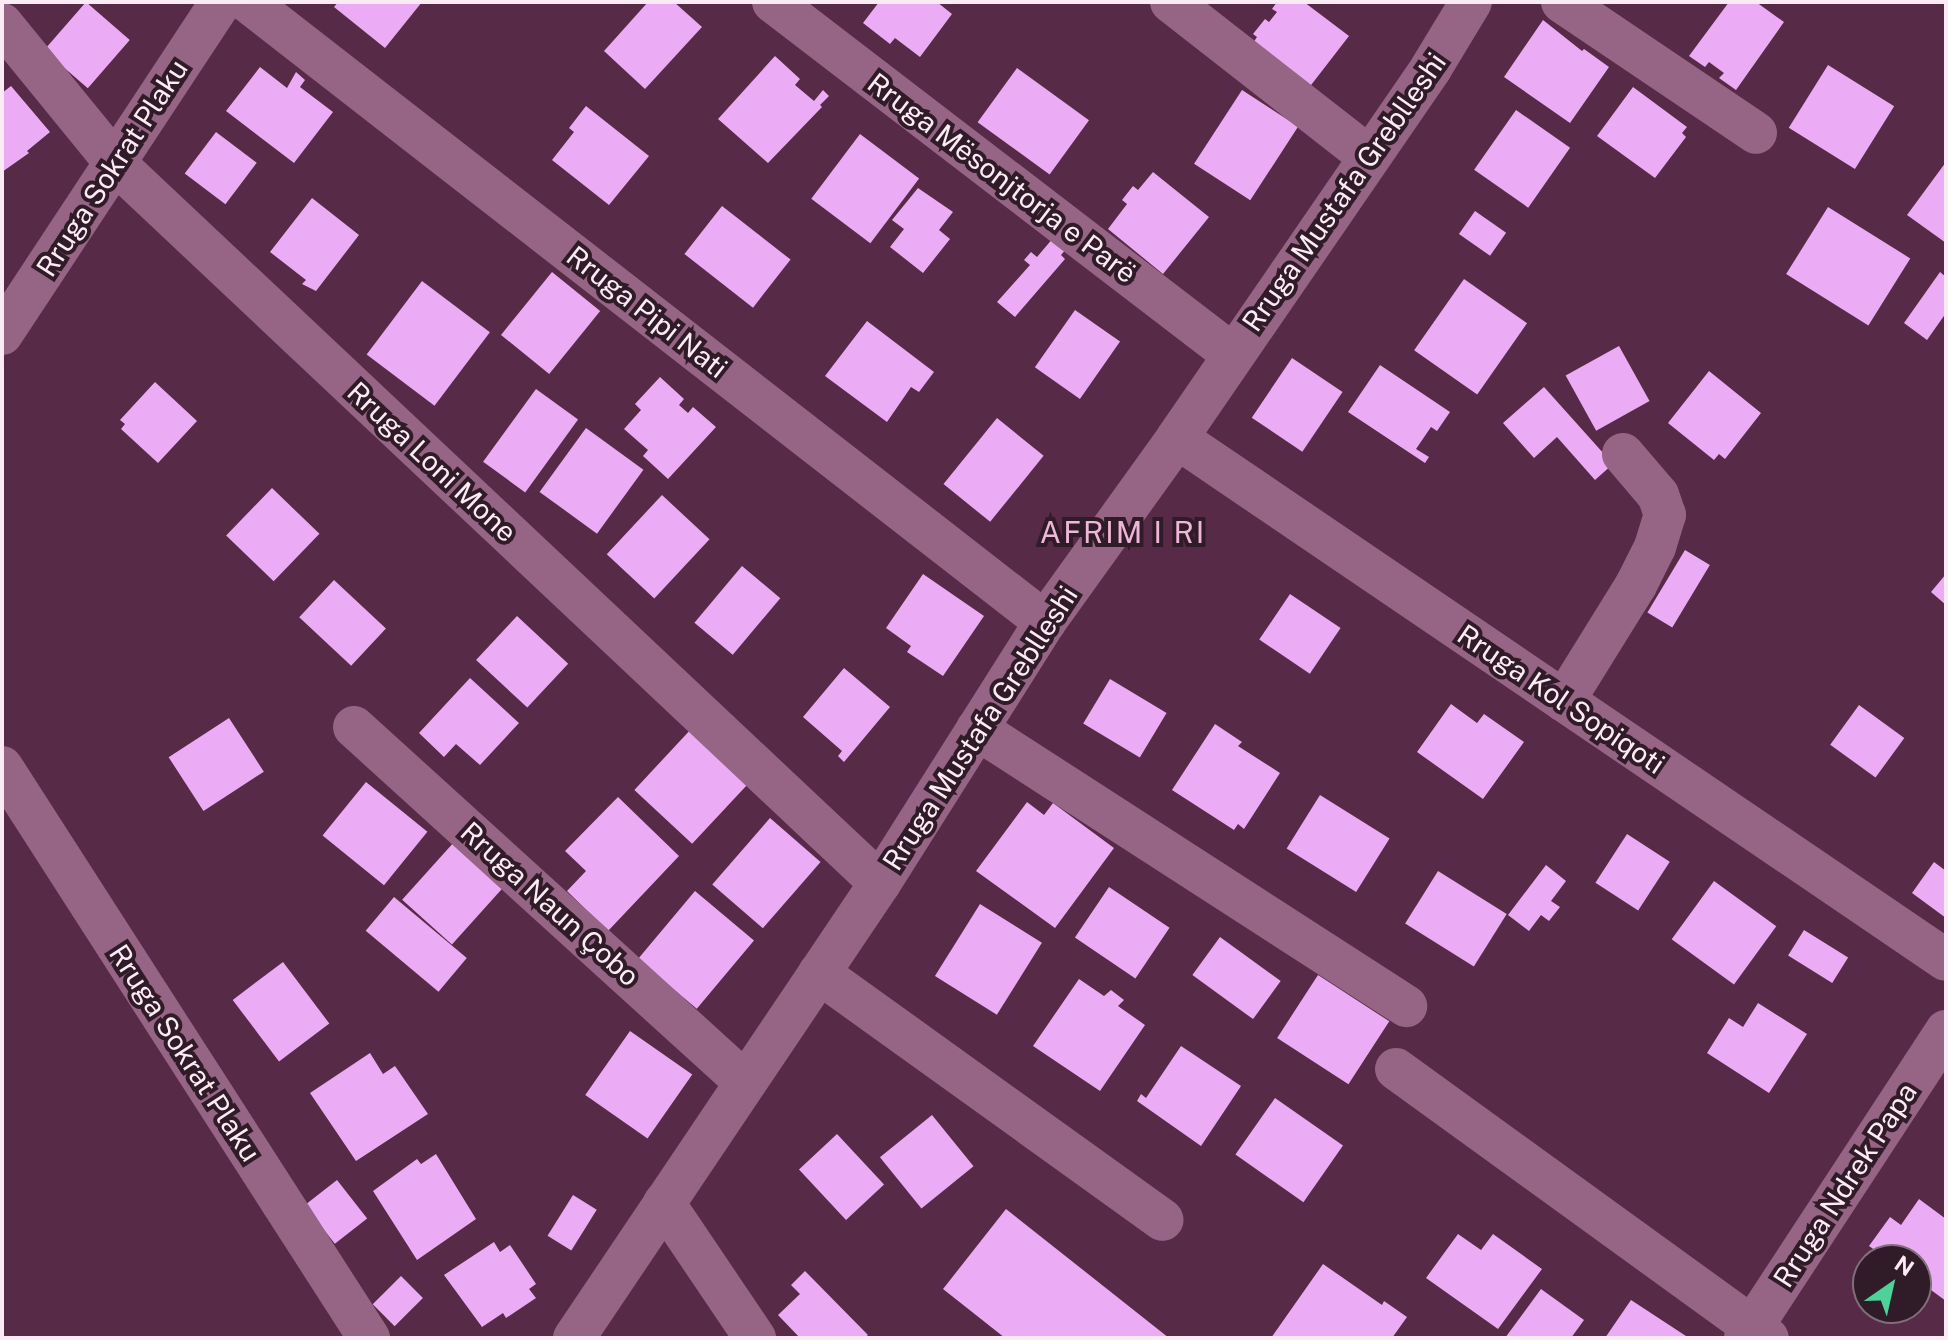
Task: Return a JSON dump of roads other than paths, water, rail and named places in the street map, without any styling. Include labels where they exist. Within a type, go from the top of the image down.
[{"type":"street","name":"Rruga Sokrat Plaku","points":[[2,334],[221,2]]},
{"type":"street","name":"Rruga Pipi Nati","points":[[248,2],[1045,622]]},
{"type":"street","name":"Rruga Mësonjtorja e Parë","points":[[773,2],[1232,354]]},
{"type":"street","points":[[1171,2],[1368,156]]},
{"type":"street","name":"Rruga Mustafa Greblleshi","points":[[574,1338],[880,883],[1045,622],[1177,438],[1431,68],[1471,2]]},
{"type":"street","points":[[1562,2],[1756,133]]},
{"type":"street","name":"Rruga Loni Mone","points":[[2,24],[116,164],[880,883]]},
{"type":"street","name":"Rruga Kol Sopiqoti","points":[[1177,438],[1946,960]]},
{"type":"street","points":[[1564,701],[1636,585],[1655,547],[1665,515],[1658,495],[1623,454]]},
{"type":"street","name":"Rruga Naun Çobo","points":[[354,727],[745,1082]]},
{"type":"street","points":[[977,729],[1406,1006]]},
{"type":"street","name":"Rruga Sokrat Plaku","points":[[2,767],[369,1338]]},
{"type":"street","points":[[819,973],[1163,1220]]},
{"type":"street","name":"Rruga Ndrek Papa","points":[[1755,1334],[1946,1031]]},
{"type":"street","points":[[1396,1069],[1755,1334]]},
{"type":"street","points":[[664,1203],[755,1338]]},
{"type":"district","name":"AFRIM I RI","points":[[1123,532]]}]
